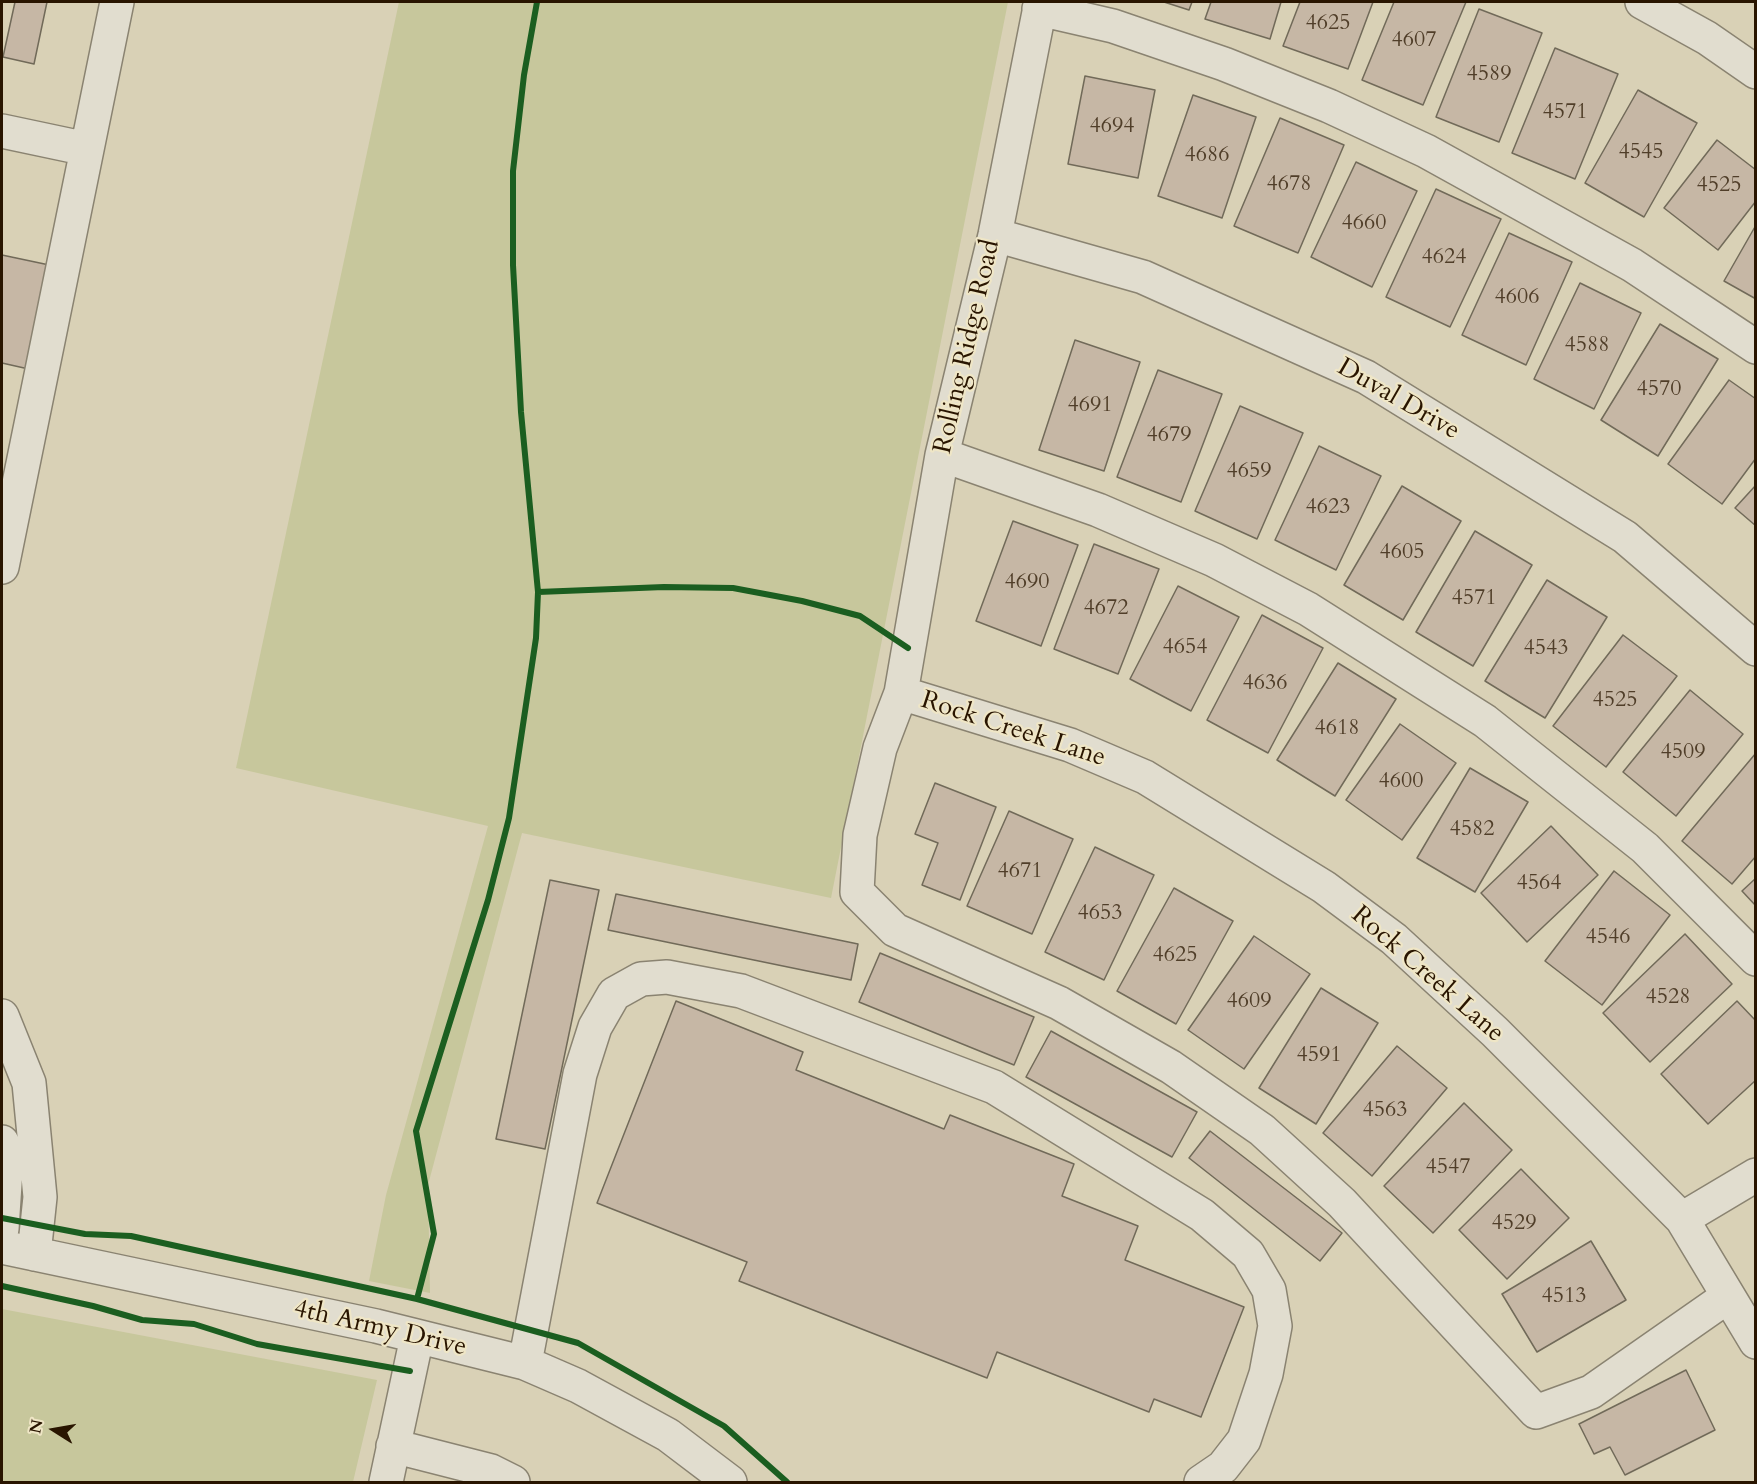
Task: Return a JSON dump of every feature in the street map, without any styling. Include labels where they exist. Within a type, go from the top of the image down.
[{"type":"street","points":[[3,555],[117,2]]},
{"type":"street","points":[[1642,2],[1707,38],[1755,72]]},
{"type":"street","points":[[1040,5],[1113,26],[1224,64],[1329,106],[1426,151],[1632,265],[1755,347]]},
{"type":"street","name":"Rolling Ridge Road","points":[[1040,5],[995,235],[942,455],[901,693],[880,748],[860,835],[857,892],[895,930],[1059,1003],[1171,1067],[1262,1130],[1342,1203],[1536,1412],[1591,1392],[1727,1297]]},
{"type":"street","points":[[2,131],[87,149]]},
{"type":"street","name":"Duval Drive","points":[[995,235],[1143,277],[1366,377],[1625,537],[1755,649]]},
{"type":"street","points":[[942,455],[1098,510],[1214,560],[1308,609],[1494,728],[1645,848],[1755,959]]},
{"type":"street","name":"Rock Creek Lane","points":[[901,693],[1070,745],[1146,777],[1323,887],[1394,939],[1495,1032],[1682,1219],[1755,1342]]},
{"type":"street","points":[[525,1363],[580,1074],[595,1027],[614,994],[641,979],[667,977],[741,991],[994,1087],[1202,1215],[1248,1254],[1269,1290],[1274,1317],[1275,1326],[1266,1374],[1244,1440],[1223,1467],[1201,1482]]},
{"type":"street","points":[[2,1016],[29,1083],[40,1197],[34,1254]]},
{"type":"street","points":[[2,1142],[6,1169],[2,1229]]},
{"type":"street","points":[[1682,1219],[1755,1175]]},
{"type":"street","name":"4th Army Drive","points":[[2,1247],[417,1337],[525,1363],[578,1386],[668,1435],[728,1482]]},
{"type":"street","points":[[386,1482],[417,1337]]},
{"type":"street","points":[[393,1446],[491,1471],[513,1482]]},
{"type":"green space","points":[[399,2],[1008,2],[831,898],[522,833],[428,1185],[430,1293],[369,1281],[386,1195],[488,826],[236,768]]},
{"type":"green space","points":[[2,1309],[377,1380],[353,1482],[2,1482]]},
{"type":"building","points":[[15,2],[47,2],[34,64],[3,57]]},
{"type":"building","points":[[1164,2],[1192,2],[1189,10]]},
{"type":"building","points":[[1211,2],[1281,2],[1270,39],[1205,19]]},
{"type":"building","points":[[1300,2],[1373,2],[1348,69],[1283,46]]},
{"type":"building","points":[[1394,2],[1466,2],[1423,105],[1362,80]]},
{"type":"building","points":[[1479,9],[1542,33],[1499,142],[1436,117]]},
{"type":"building","points":[[1555,48],[1618,74],[1575,179],[1512,153]]},
{"type":"building","points":[[1085,76],[1155,90],[1138,178],[1068,164]]},
{"type":"building","points":[[1638,90],[1697,123],[1644,217],[1585,183]]},
{"type":"building","points":[[1193,95],[1256,117],[1222,218],[1158,196]]},
{"type":"building","points":[[1280,118],[1344,145],[1298,253],[1234,226]]},
{"type":"building","points":[[1717,140],[1756,170],[1756,201],[1718,250],[1664,208]]},
{"type":"building","points":[[1356,162],[1417,191],[1372,287],[1311,257]]},
{"type":"building","points":[[1436,189],[1501,219],[1450,327],[1386,297]]},
{"type":"building","points":[[1756,225],[1756,299],[1724,281]]},
{"type":"building","points":[[1509,233],[1572,262],[1526,365],[1462,335]]},
{"type":"building","points":[[2,255],[54,266],[33,370],[2,363]]},
{"type":"building","points":[[1580,283],[1641,313],[1594,409],[1534,379]]},
{"type":"building","points":[[1660,324],[1718,359],[1658,456],[1601,420]]},
{"type":"building","points":[[1075,340],[1140,362],[1104,471],[1039,450]]},
{"type":"building","points":[[1158,370],[1222,394],[1181,502],[1117,477]]},
{"type":"building","points":[[1729,380],[1756,399],[1756,458],[1722,504],[1668,464]]},
{"type":"building","points":[[1240,406],[1303,433],[1257,539],[1195,511]]},
{"type":"building","points":[[1319,446],[1381,476],[1336,570],[1275,540]]},
{"type":"building","points":[[1756,485],[1756,526],[1735,508]]},
{"type":"building","points":[[1402,486],[1461,521],[1403,620],[1344,585]]},
{"type":"building","points":[[1013,521],[1078,545],[1041,646],[976,621]]},
{"type":"building","points":[[1475,531],[1532,565],[1473,666],[1416,632]]},
{"type":"building","points":[[1094,544],[1159,569],[1118,674],[1054,649]]},
{"type":"building","points":[[1547,580],[1607,617],[1545,718],[1485,681]]},
{"type":"building","points":[[1178,586],[1239,617],[1191,711],[1130,679]]},
{"type":"building","points":[[1262,615],[1323,648],[1268,753],[1207,720]]},
{"type":"building","points":[[1623,635],[1677,676],[1606,767],[1553,726]]},
{"type":"building","points":[[1338,663],[1396,699],[1335,796],[1277,760]]},
{"type":"building","points":[[1690,690],[1743,734],[1676,816],[1623,772]]},
{"type":"building","points":[[1400,724],[1456,763],[1402,840],[1346,800]]},
{"type":"building","points":[[1756,753],[1756,856],[1732,884],[1682,841]]},
{"type":"building","points":[[1470,768],[1528,802],[1475,892],[1417,858]]},
{"type":"building","points":[[935,783],[996,807],[960,900],[922,885],[938,843],[915,834]]},
{"type":"building","points":[[1009,811],[1073,839],[1032,934],[967,906]]},
{"type":"building","points":[[1551,826],[1598,875],[1527,942],[1481,893]]},
{"type":"building","points":[[1095,847],[1154,875],[1104,980],[1045,952]]},
{"type":"building","points":[[1614,871],[1670,915],[1602,1005],[1545,961]]},
{"type":"building","points":[[1756,878],[1756,906],[1742,891]]},
{"type":"building","points":[[550,880],[599,890],[545,1149],[496,1139]]},
{"type":"building","points":[[1174,888],[1233,921],[1176,1024],[1117,991]]},
{"type":"building","points":[[616,894],[858,944],[851,980],[608,930]]},
{"type":"building","points":[[1685,934],[1732,984],[1650,1062],[1603,1013]]},
{"type":"building","points":[[1254,936],[1310,974],[1244,1069],[1188,1030]]},
{"type":"building","points":[[880,953],[1034,1017],[1014,1065],[859,1002]]},
{"type":"building","points":[[1321,988],[1378,1023],[1316,1124],[1259,1088]]},
{"type":"building","points":[[676,1001],[803,1052],[796,1070],[944,1129],[950,1115],[1074,1164],[1062,1196],[1138,1226],[1125,1260],[1244,1307],[1201,1417],[1154,1399],[1149,1412],[997,1352],[987,1378],[739,1281],[747,1262],[597,1203]]},
{"type":"building","points":[[1737,1001],[1756,1021],[1756,1080],[1708,1124],[1661,1074]]},
{"type":"building","points":[[1051,1031],[1197,1112],[1172,1157],[1026,1077]]},
{"type":"building","points":[[1397,1046],[1447,1088],[1372,1176],[1323,1133]]},
{"type":"building","points":[[1464,1103],[1512,1150],[1433,1233],[1384,1186]]},
{"type":"building","points":[[1210,1131],[1342,1233],[1320,1261],[1189,1158]]},
{"type":"building","points":[[1521,1169],[1569,1218],[1507,1279],[1459,1230]]},
{"type":"building","points":[[1591,1241],[1626,1300],[1537,1352],[1502,1294]]},
{"type":"building","points":[[1686,1370],[1715,1430],[1625,1475],[1610,1447],[1594,1454],[1579,1424]]},
{"type":"cycle path","points":[[417,1299],[434,1234],[416,1131],[488,900],[509,818],[536,638],[538,592],[521,412],[513,265],[513,171],[524,75],[537,2]]},
{"type":"cycle path","points":[[538,592],[664,587],[733,588],[802,601],[860,616],[908,648]]},
{"type":"cycle path","points":[[2,1218],[85,1234],[131,1236],[417,1299],[578,1343],[724,1426],[787,1482]]},
{"type":"cycle path","points":[[2,1286],[93,1306],[142,1320],[194,1324],[257,1344],[410,1371]]}]
